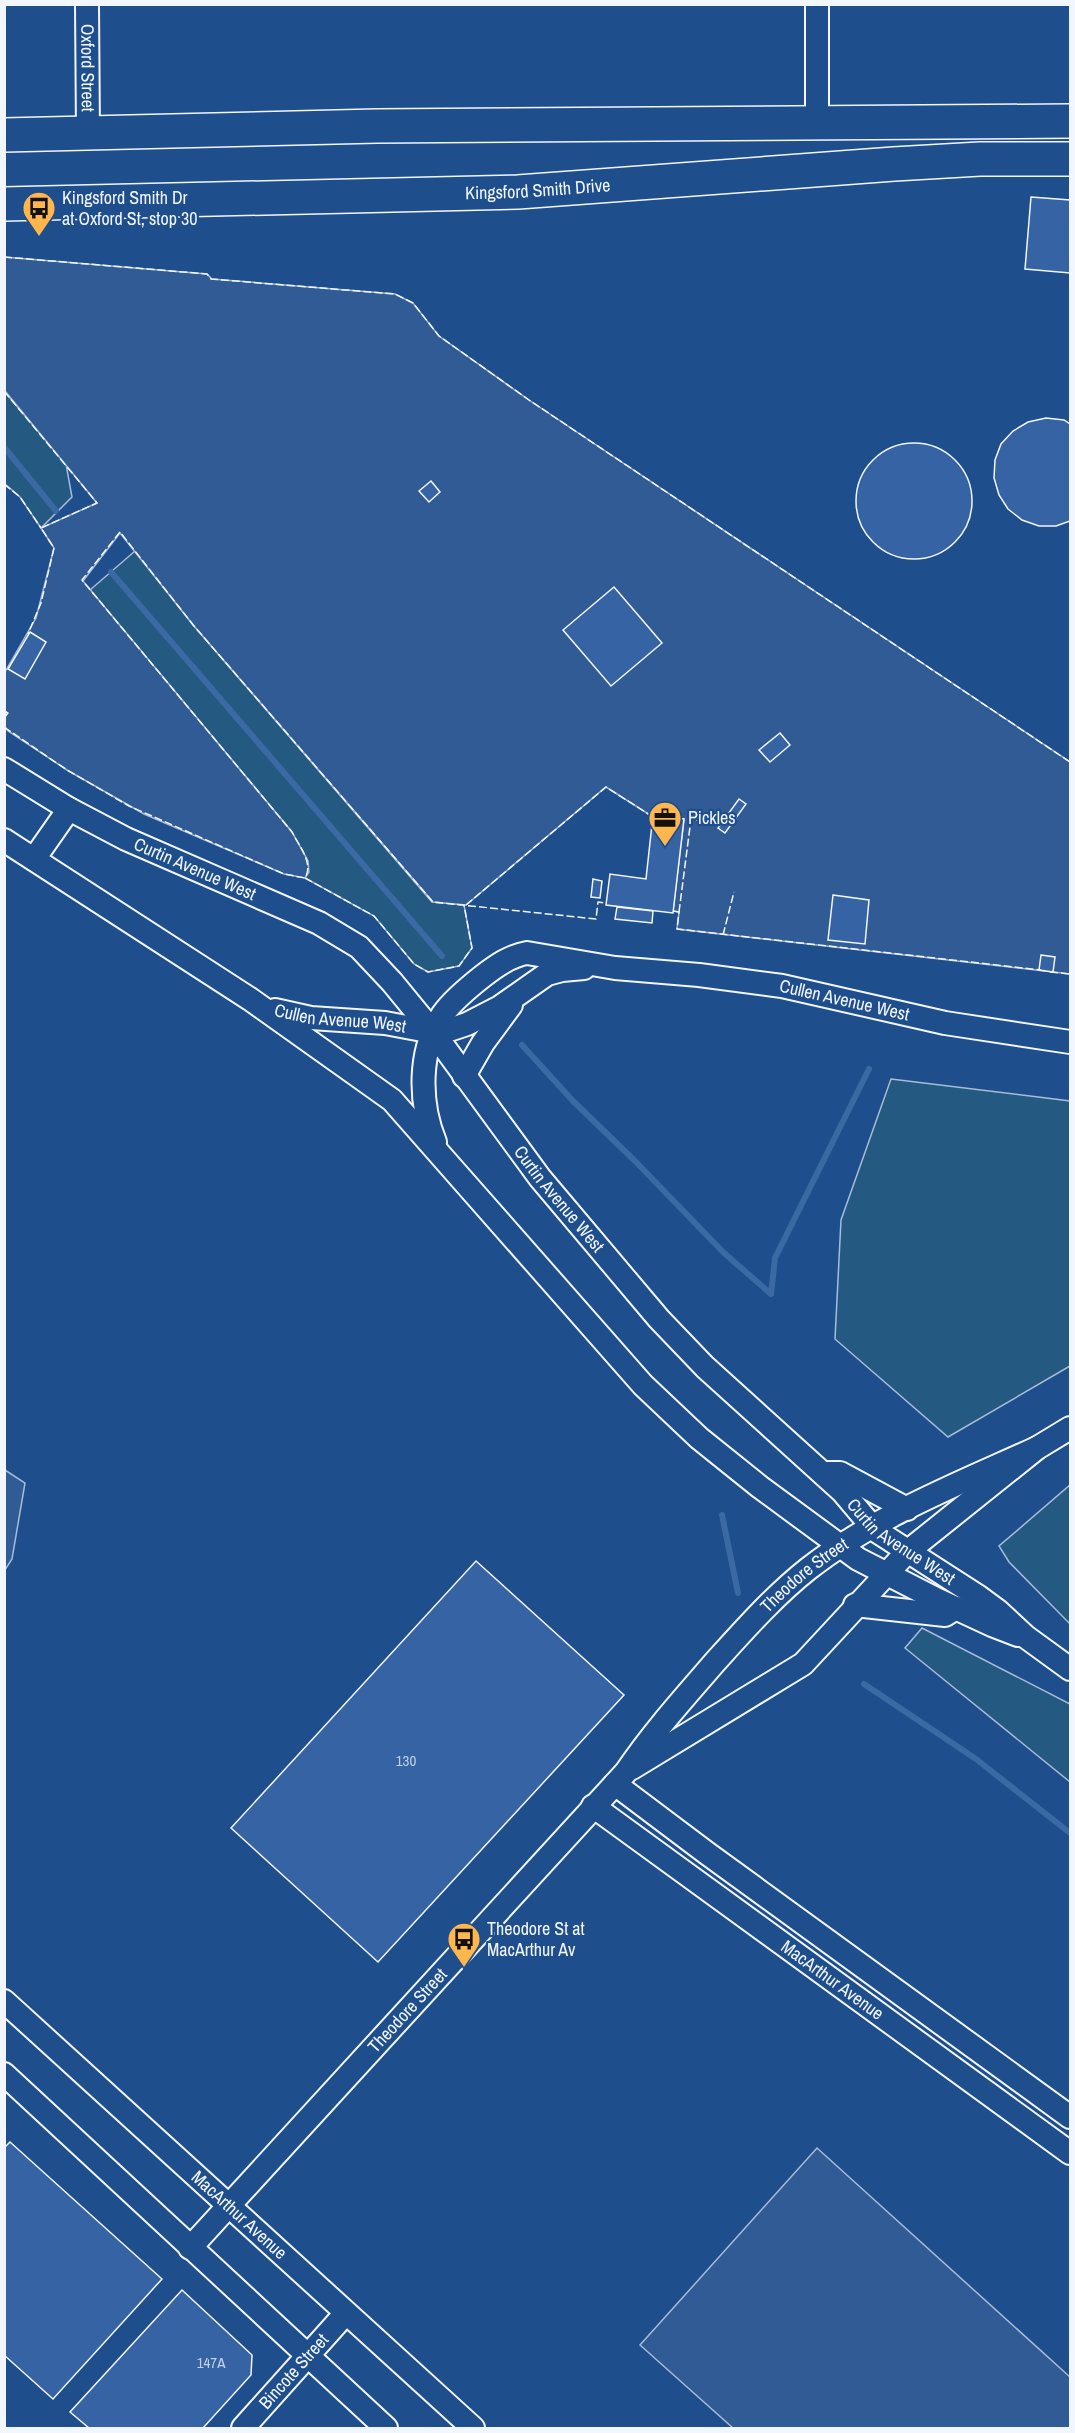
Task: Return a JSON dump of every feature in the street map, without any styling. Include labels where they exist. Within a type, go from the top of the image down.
[{"type":"highway","points":[[4,135],[412,126],[1071,121]]},
{"type":"highway","name":"Kingsford Smith Drive","points":[[4,204],[518,192],[894,164],[980,159],[1071,159]]},
{"type":"street","name":"Oxford Street","points":[[87,4],[88,133]]},
{"type":"street","points":[[817,4],[817,124]]},
{"type":"street","name":"Curtin Avenue West","points":[[4,769],[69,809],[126,839],[311,919],[349,940],[381,969],[433,1032],[540,1178],[659,1319],[705,1366],[851,1500],[873,1527],[999,1611],[1026,1637],[1071,1669]]},
{"type":"street","points":[[34,860],[69,809]]},
{"type":"street","name":"Curtin Avenue West","points":[[4,840],[250,999],[384,1093],[401,1108],[650,1392],[699,1438],[767,1493],[840,1547],[885,1574],[992,1625],[1026,1637]]},
{"type":"street","name":"Cullen Avenue West","points":[[444,1157],[430,1130],[423,1093],[425,1064],[433,1032],[445,1011],[464,993],[497,966],[520,954],[545,954],[615,968],[699,975],[782,986],[945,1023],[1071,1042]]},
{"type":"street","name":"Cullen Avenue West","points":[[250,999],[298,1016],[385,1023],[433,1032],[467,1024],[555,971],[615,968]]},
{"type":"street","points":[[464,1076],[498,1021],[527,989]]},
{"type":"street","name":"Theodore Street","points":[[190,2248],[620,1778],[672,1711],[771,1602],[809,1568],[873,1527],[1038,1448],[1071,1428]]},
{"type":"street","name":"Theodore Street","points":[[620,1778],[800,1666],[907,1551],[1038,1448]]},
{"type":"street","points":[[820,1472],[840,1473],[907,1509]]},
{"type":"street","points":[[855,1605],[945,1615],[958,1608]]},
{"type":"street","name":"MacArthur Avenue","points":[[620,1778],[708,1854],[1071,2117]]},
{"type":"street","name":"MacArthur Avenue","points":[[593,1806],[1071,2153]]},
{"type":"street","name":"MacArthur Avenue","points":[[4,2001],[473,2428]]},
{"type":"street","points":[[4,2074],[386,2428]]},
{"type":"street","name":"Bincote Street","points":[[243,2428],[346,2313]]},
{"type":"shaded area","points":[[4,257],[207,274],[212,279],[395,294],[413,303],[439,336],[529,400],[1070,762],[1070,974],[677,929],[679,912],[673,911],[684,819],[653,815],[653,817],[606,787],[466,905],[433,902],[194,626],[120,533],[83,581],[292,832],[308,861],[309,872],[305,878],[284,874],[144,814],[67,770],[8,731],[5,727],[7,713],[5,711],[5,672],[36,618],[54,548],[41,528],[97,503],[5,391]]},
{"type":"shaded area","points":[[4,391],[66,464],[72,497],[41,528],[20,497],[5,484]]},
{"type":"shaded area","points":[[135,551],[194,626],[432,902],[464,905],[472,948],[459,966],[428,972],[414,964],[374,916],[305,878],[308,872],[292,832],[90,590]]},
{"type":"shaded area","points":[[891,1079],[1070,1101],[1070,1366],[948,1437],[835,1339],[841,1220]]},
{"type":"shaded area","points":[[5,1470],[25,1483],[12,1559],[5,1570]]},
{"type":"shaded area","points":[[1070,1485],[1070,1624],[1009,1562],[999,1546]]},
{"type":"shaded area","points":[[922,1628],[1070,1704],[1070,1782],[905,1648]]},
{"type":"shaded area","points":[[817,2148],[1070,2377],[1070,2428],[733,2428],[640,2345]]},
{"type":"building","points":[[1031,197],[1070,200],[1070,273],[1025,269]]},
{"type":"building","points":[[1046,418],[1064,420],[1070,424],[1070,521],[1056,526],[1039,526],[1022,520],[1008,509],[999,495],[994,478],[995,460],[1001,444],[1013,431],[1028,422]]},
{"type":"building","points":[[914,443],[936,448],[955,460],[967,479],[972,501],[967,523],[955,542],[936,554],[914,559],[892,554],[873,542],[861,523],[856,501],[861,479],[873,460],[892,448]]},
{"type":"building","points":[[431,481],[440,492],[429,502],[419,491]]},
{"type":"building","points":[[614,587],[662,643],[611,686],[563,630]]},
{"type":"building","points":[[30,632],[46,642],[25,679],[8,669]]},
{"type":"building","points":[[780,733],[790,745],[770,762],[759,750]]},
{"type":"building","points":[[739,799],[746,804],[725,833],[718,828]]},
{"type":"building","name":"Pickles","points":[[653,815],[684,819],[673,913],[606,905],[610,874],[646,879]]},
{"type":"building","points":[[593,879],[602,881],[600,898],[591,897]]},
{"type":"building","points":[[833,895],[869,900],[865,944],[828,940]]},
{"type":"building","points":[[617,907],[653,911],[652,923],[615,919]]},
{"type":"building","points":[[1041,955],[1055,957],[1053,972],[1039,970]]},
{"type":"building","points":[[476,1561],[624,1695],[378,1962],[231,1828]]},
{"type":"building","points":[[10,2142],[162,2279],[53,2399],[4,2355],[4,2148]]},
{"type":"building","points":[[182,2290],[252,2355],[251,2375],[203,2428],[89,2428],[70,2412]]},
{"type":"waterway","points":[[4,447],[56,511]]},
{"type":"waterway","points":[[111,572],[442,956]]},
{"type":"waterway","points":[[522,1045],[573,1101],[724,1253],[771,1294]]},
{"type":"waterway","points":[[771,1294],[775,1258],[869,1069]]},
{"type":"waterway","points":[[722,1515],[738,1593]]},
{"type":"waterway","points":[[864,1684],[976,1759],[1070,1833]]},
{"type":"fence","points":[[4,257],[207,274],[211,279],[395,294],[413,303],[439,336],[529,400],[1070,762]]},
{"type":"fence","points":[[4,391],[97,503],[41,528],[54,548],[41,603],[28,634]]},
{"type":"fence","points":[[4,484],[20,497],[41,528]]},
{"type":"fence","points":[[4,727],[67,770],[129,806],[284,874],[305,878],[307,861],[292,832],[82,580],[120,532],[194,626],[433,902],[596,919],[598,902],[606,903]]},
{"type":"fence","points":[[4,711],[8,713],[4,718]]},
{"type":"fence","points":[[466,905],[606,787],[653,817]]},
{"type":"fence","points":[[679,912],[691,819],[721,824]]},
{"type":"fence","points":[[305,878],[374,916],[414,964],[428,972],[459,966],[472,948],[464,905]]},
{"type":"fence","points":[[723,935],[734,892]]},
{"type":"fence","points":[[673,911],[679,912],[677,929],[1041,970]]},
{"type":"fence","points":[[1050,972],[1070,974]]},
{"type":"place","name":"Kingsford Smith Dr at Oxford St, stop 30","points":[[39,237]]},
{"type":"place","name":"Pickles","points":[[665,847]]},
{"type":"place","name":"Theodore St at MacArthur Av","points":[[464,1968]]}]
